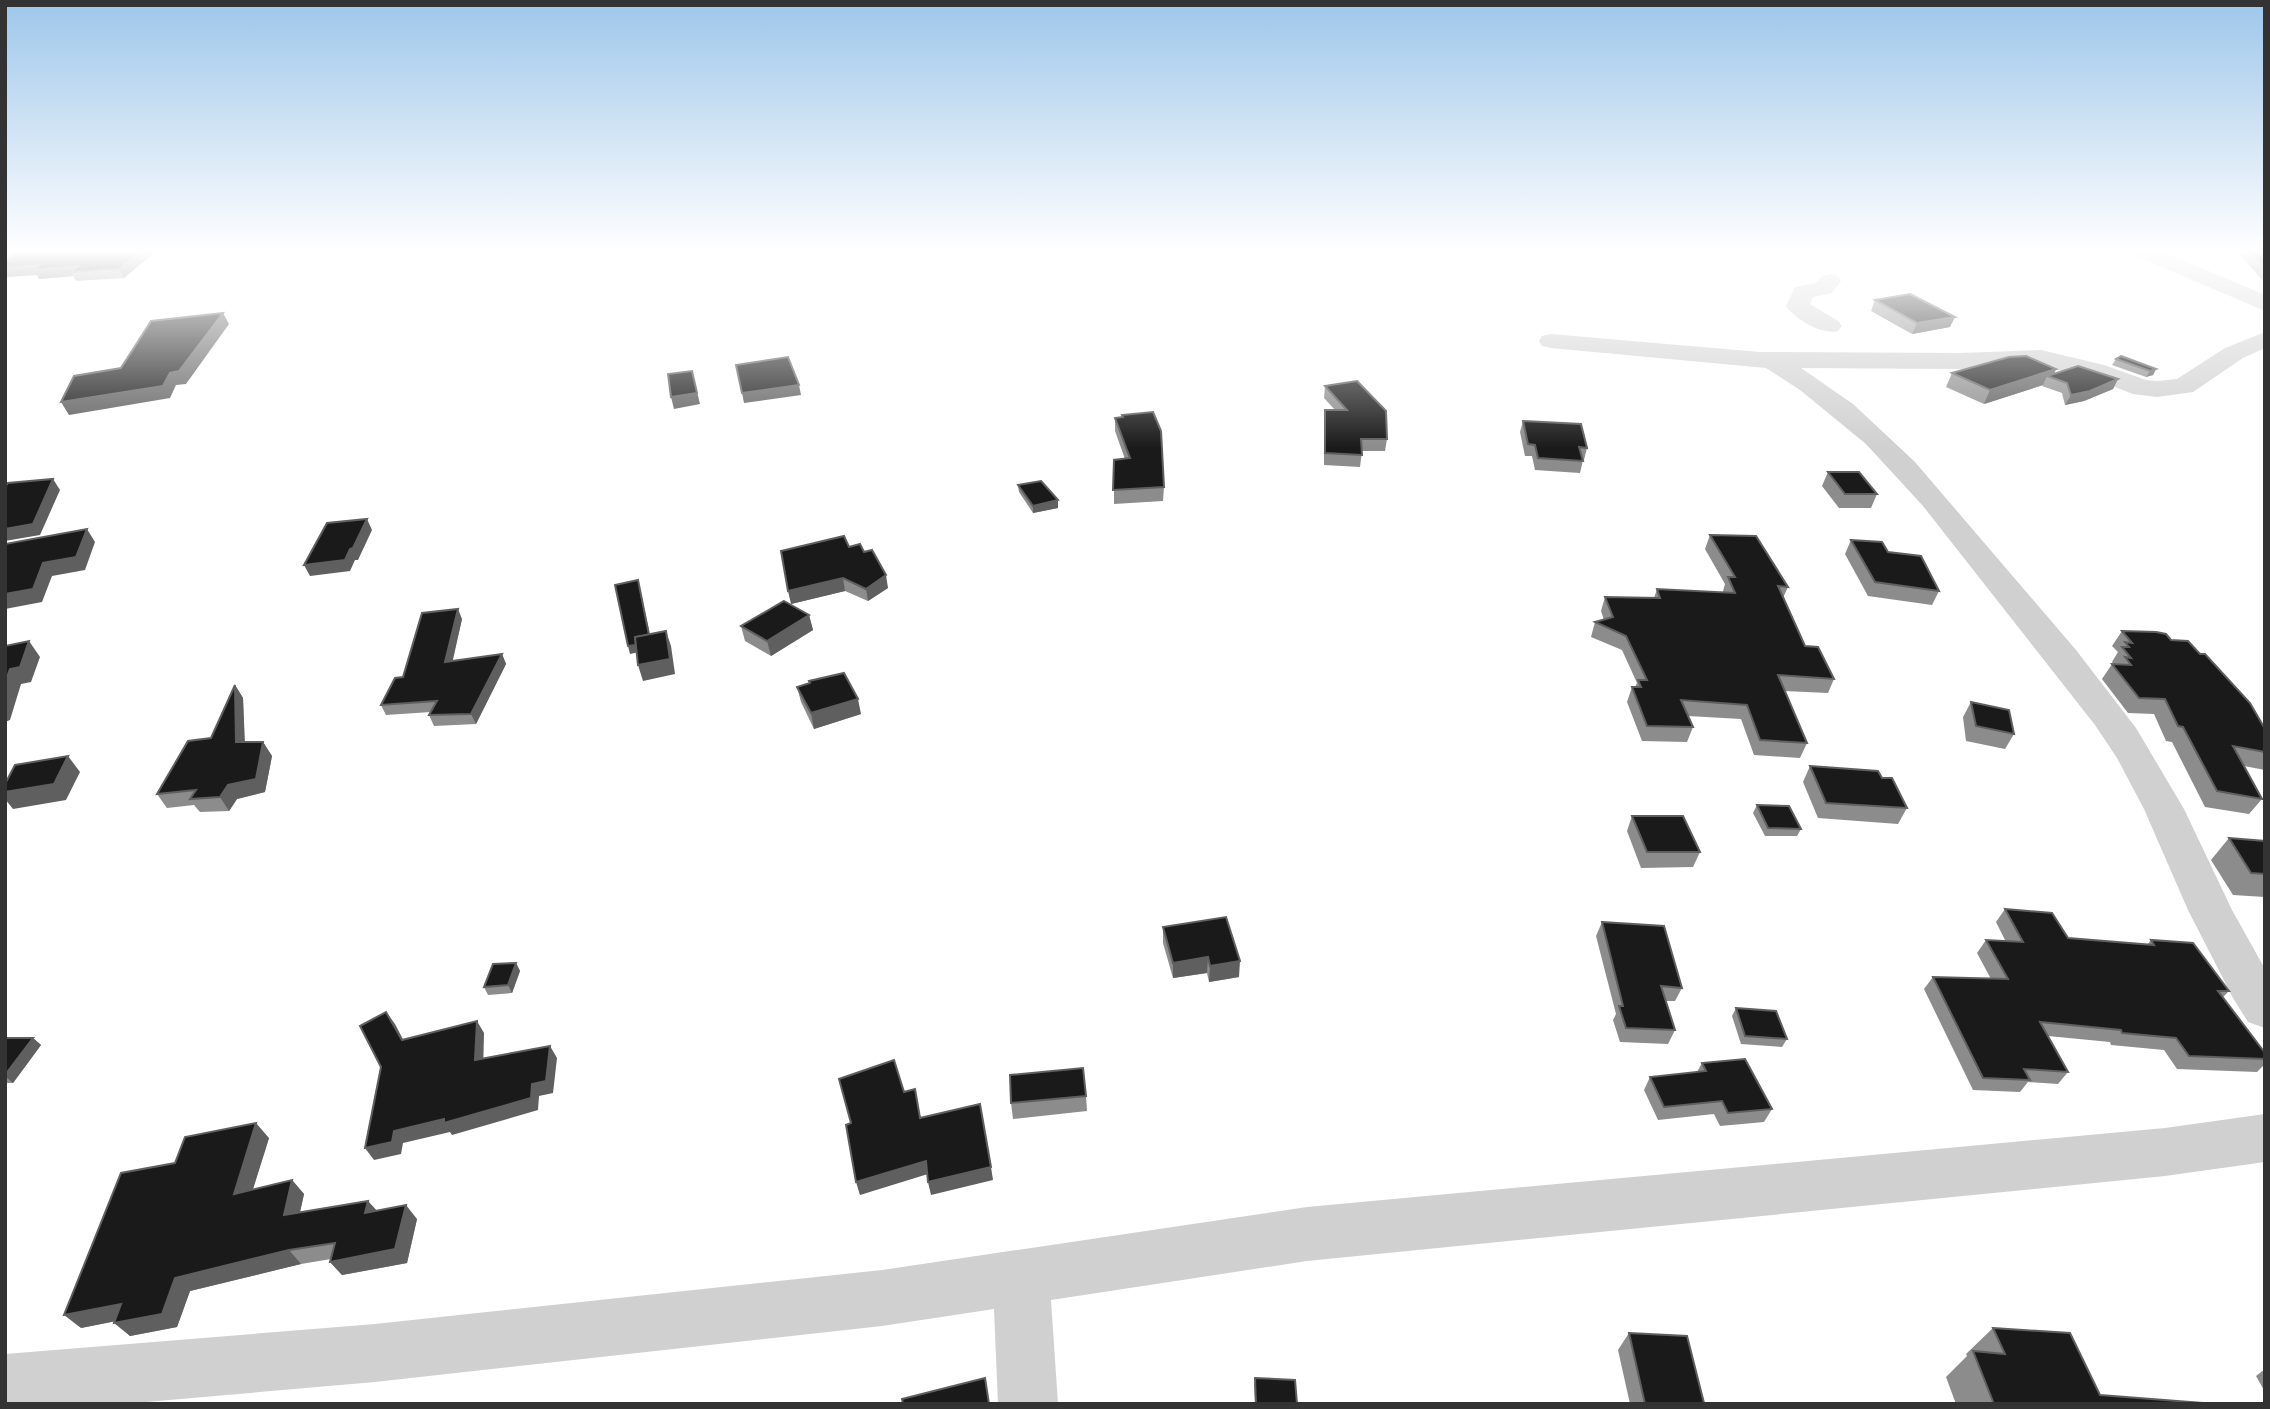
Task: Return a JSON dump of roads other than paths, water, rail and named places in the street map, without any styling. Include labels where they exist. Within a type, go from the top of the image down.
[{"type":"street","points":[[1818,317],[1885,361]]},
{"type":"street","points":[[1551,341],[1771,360],[2041,358],[2095,370],[2142,388],[2176,389],[2234,353],[2265,339]]},
{"type":"street","points":[[1771,360],[1832,400],[1880,440],[1931,495],[2076,674],[2136,757],[2141,774],[2164,808],[2214,919],[2265,1008]]},
{"type":"street","points":[[5,1384],[389,1351],[882,1298],[1307,1234],[1644,1199],[2152,1154],[2265,1138]]},
{"type":"street","points":[[1021,1276],[1028,1404]]}]
